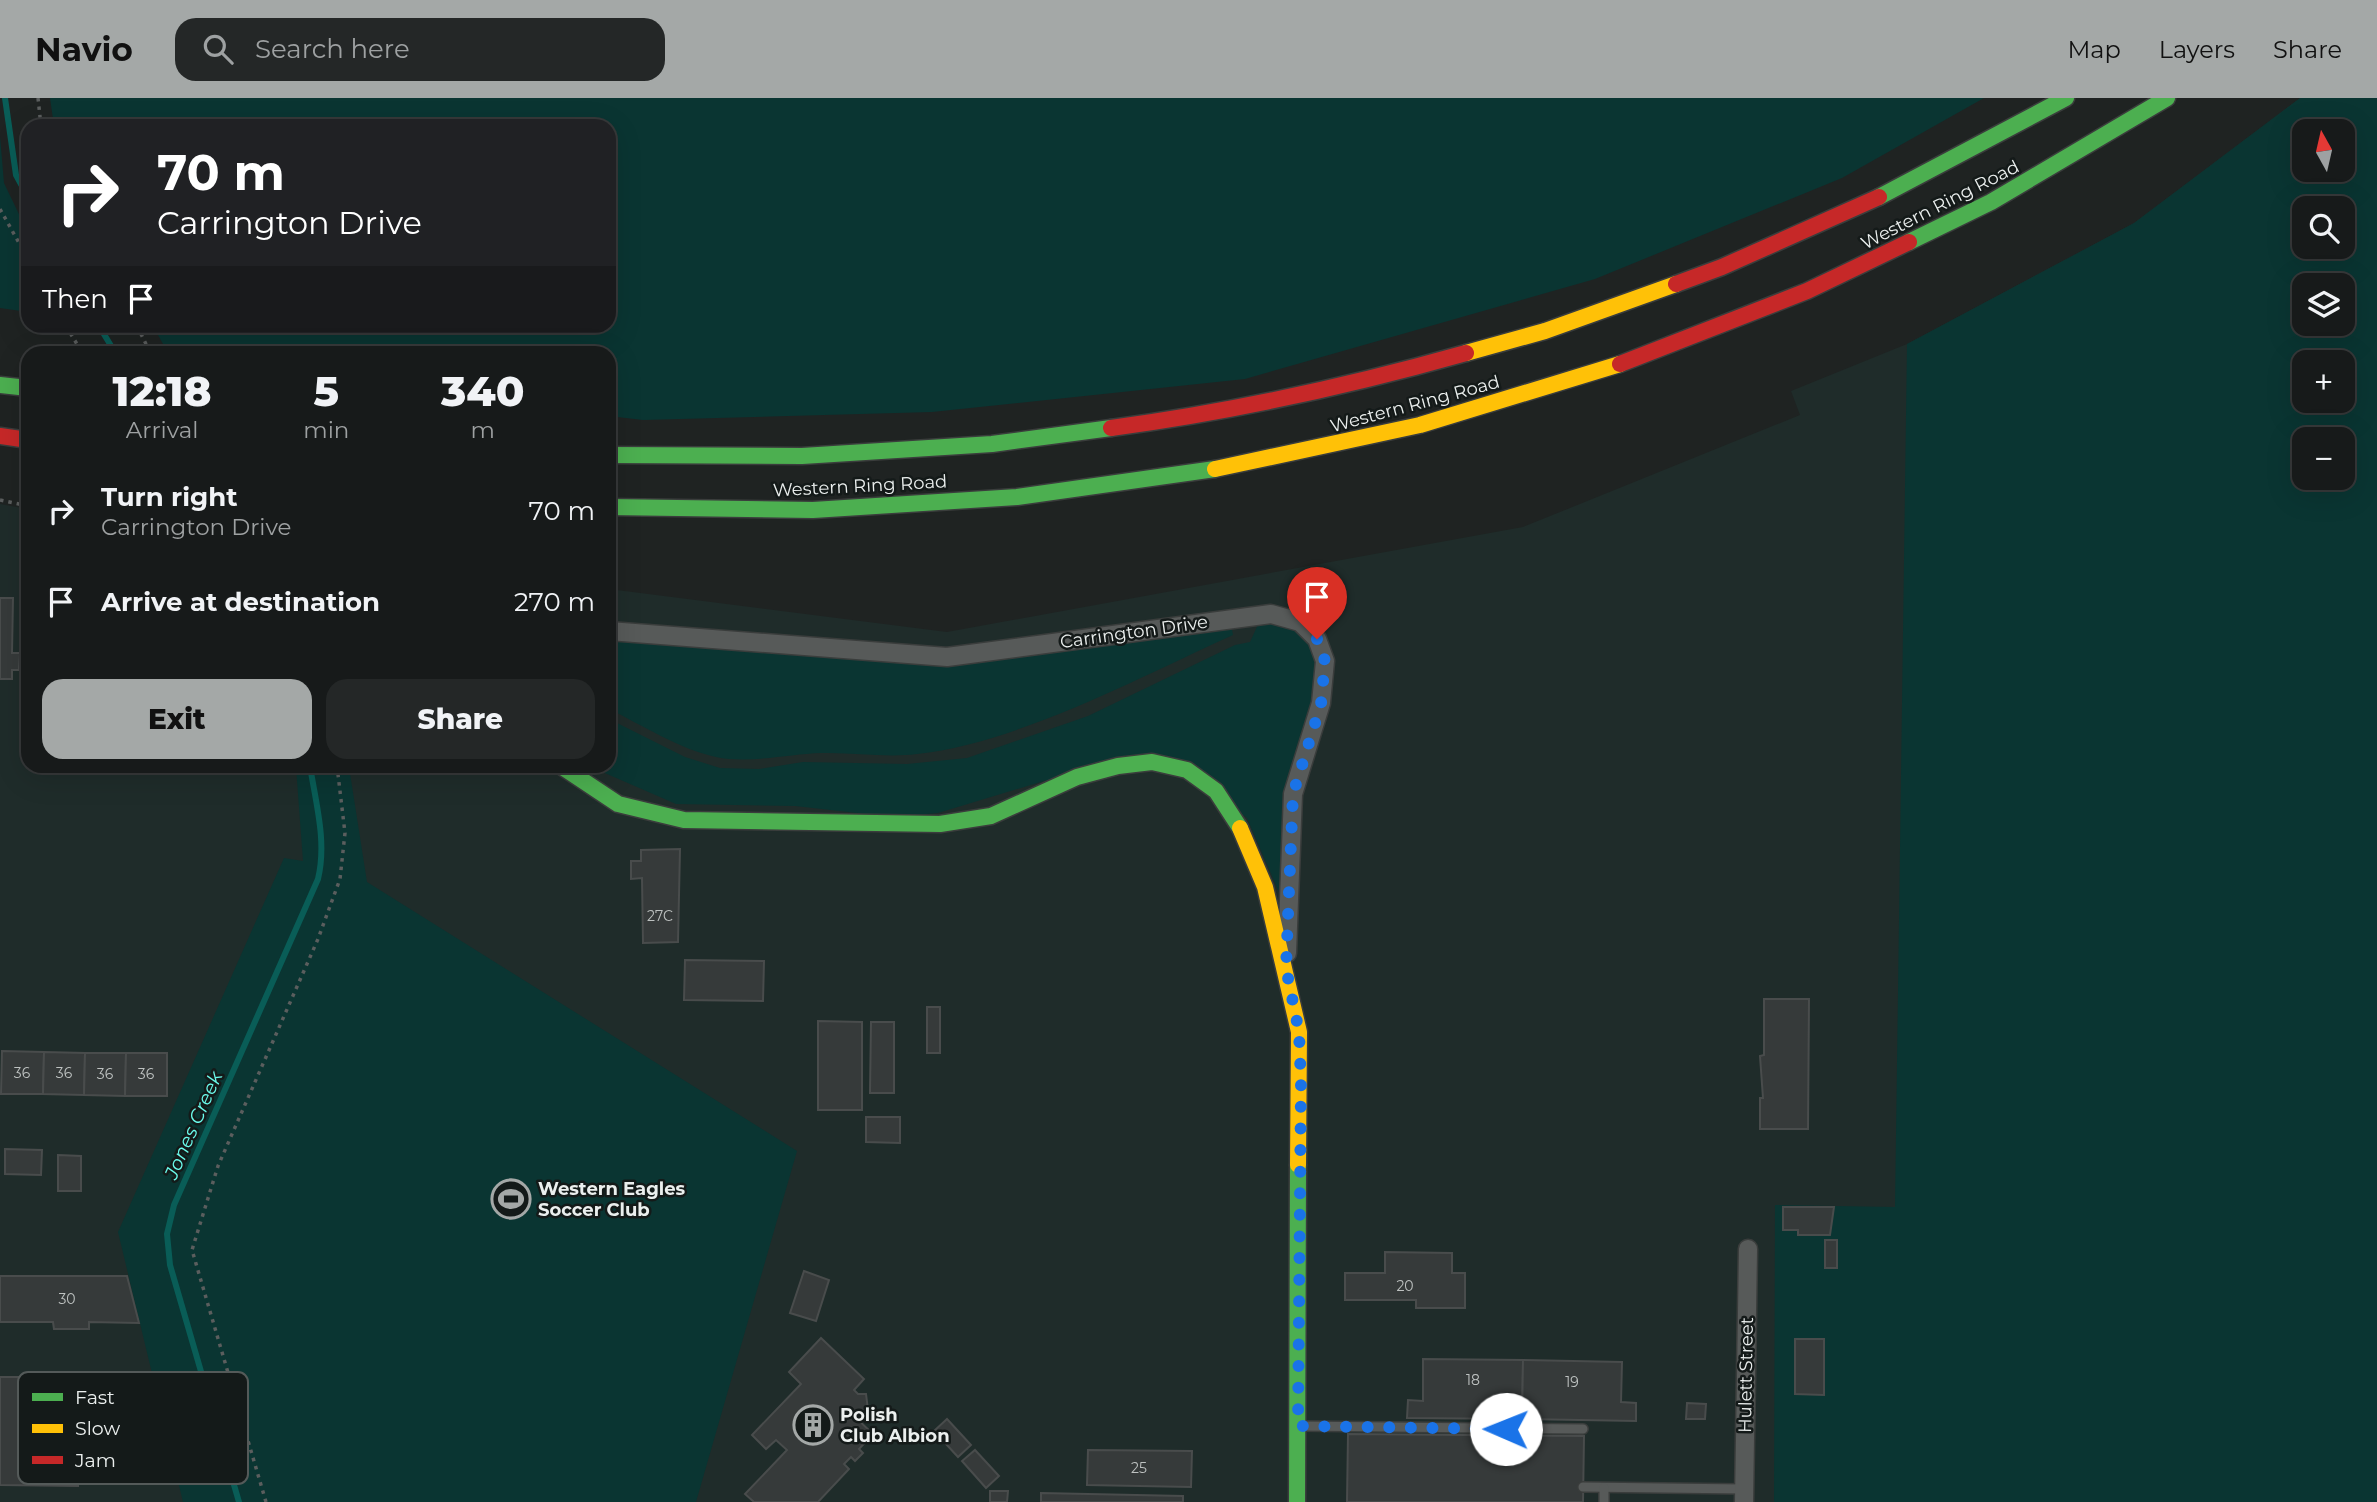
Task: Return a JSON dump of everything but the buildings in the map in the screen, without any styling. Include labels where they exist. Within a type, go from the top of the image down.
[{"type":"main road","name":"Western Ring Road","points":[[616,455],[813,456],[957,448],[1120,429],[1368,382],[1548,332],[1736,264],[1917,180],[2066,98]]},
{"type":"main road","name":"Western Ring Road","points":[[616,507],[820,509],[1051,492],[1203,472],[1286,457],[1404,428],[1570,381],[1793,298],[2019,187],[2167,98]]},
{"type":"main road","points":[[0,385],[21,387]]},
{"type":"main road","points":[[0,436],[21,439]]},
{"type":"main road","name":"Carrington Drive","points":[[572,773],[618,804],[684,820],[940,824],[991,816],[1077,777],[1118,766],[1152,762],[1187,770],[1216,791],[1243,832],[1265,887],[1299,1032],[1301,1083],[1297,1502]]},
{"type":"street","name":"Carrington Drive","points":[[616,632],[947,657],[1271,614],[1300,622],[1317,639],[1325,661],[1321,704],[1293,794],[1286,968]]},
{"type":"street","name":"Hulett Street","points":[[1744,1495],[1748,1249]]},
{"type":"lane","points":[[1298,1426],[1583,1429]]},
{"type":"lane","points":[[1583,1487],[1744,1495]]},
{"type":"lane","points":[[1604,1488],[1604,1502]]},
{"type":"path","points":[[38,98],[40,119]]},
{"type":"path","points":[[0,209],[21,246]]},
{"type":"path","points":[[0,500],[21,504]]},
{"type":"path","points":[[228,1372],[192,1250],[218,1166],[318,939],[340,879],[345,833],[338,773]]},
{"type":"path","points":[[248,1441],[266,1502]]},
{"type":"shaded area","points":[[50,98],[1984,98],[1842,178],[1595,279],[1245,379],[932,412],[643,420],[616,417],[616,346],[164,346],[157,333],[616,333],[616,119],[53,119]]},
{"type":"shaded area","points":[[2300,98],[2377,98],[2377,1502],[0,1502],[0,504],[21,508],[21,773],[616,773],[616,590],[947,632],[1523,527],[1800,415],[1791,391],[1907,344],[2134,223]]},
{"type":"shaded area","points":[[2300,98],[2377,98],[2377,1502],[1774,1502],[1775,1205],[1895,1207],[1907,344],[2134,223]]},
{"type":"shaded area","points":[[0,136],[4,183],[21,218],[21,311],[0,308]]},
{"type":"shaded area","points":[[1261,618],[1300,622],[1325,661],[1293,794],[1281,897],[1247,818],[1169,758],[1044,781],[938,813],[893,817],[795,806],[676,804],[605,773],[616,773],[616,722],[685,757],[720,768],[759,769],[803,762],[907,764],[967,758],[1088,716],[1235,645],[1250,642]]},
{"type":"shaded area","points":[[1230,619],[1233,635],[1037,723],[996,737],[917,754],[821,753],[729,759],[688,748],[616,713],[616,632],[900,656]]},
{"type":"shaded area","name":"Western Eagles Soccer Club","points":[[296,773],[350,773],[367,882],[797,1151],[696,1502],[183,1502],[179,1484],[248,1484],[248,1372],[152,1372],[118,1232],[284,858],[303,861]]},
{"type":"waterway","name":"Jones Creek","points":[[5,98],[16,175],[21,184]]},
{"type":"waterway","name":"Jones Creek","points":[[103,333],[111,346]]},
{"type":"waterway","name":"Jones Creek","points":[[201,1372],[170,1265],[167,1234],[174,1205],[318,879],[321,837],[311,773]]},
{"type":"waterway","name":"Jones Creek","points":[[234,1484],[239,1502]]},
{"type":"traffic: fast","points":[[1879,197],[2066,98]]},
{"type":"traffic: fast","points":[[1909,242],[1991,202],[2167,98]]},
{"type":"traffic: fast","points":[[0,385],[21,387]]},
{"type":"traffic: fast","points":[[616,455],[802,456],[992,444],[1111,428]]},
{"type":"traffic: fast","points":[[616,507],[813,510],[1017,497],[1215,469]]},
{"type":"traffic: fast","points":[[572,773],[618,804],[684,820],[940,824],[991,816],[1077,777],[1118,766],[1152,762],[1187,770],[1216,791],[1240,828]]},
{"type":"traffic: fast","points":[[1297,1502],[1298,1165]]},
{"type":"traffic: slow","points":[[1466,353],[1545,331],[1676,284]]},
{"type":"traffic: slow","points":[[1215,469],[1420,425],[1620,364]]},
{"type":"traffic: slow","points":[[1240,828],[1265,887],[1299,1032],[1298,1165]]},
{"type":"traffic: jam","points":[[1676,284],[1722,267],[1879,197]]},
{"type":"traffic: jam","points":[[1620,364],[1807,291],[1909,242]]},
{"type":"traffic: jam","points":[[1111,428],[1290,397],[1466,353]]},
{"type":"traffic: jam","points":[[0,436],[21,439]]},
{"type":"place","name":"Western Eagles Soccer Club","points":[[511,1199]]},
{"type":"place","name":"Polish Club Albion","points":[[813,1425]]},
{"type":"route","points":[[1317,639],[1325,661],[1321,704],[1293,794],[1286,968],[1299,1032],[1301,1083],[1298,1426],[1506,1429]]}]
